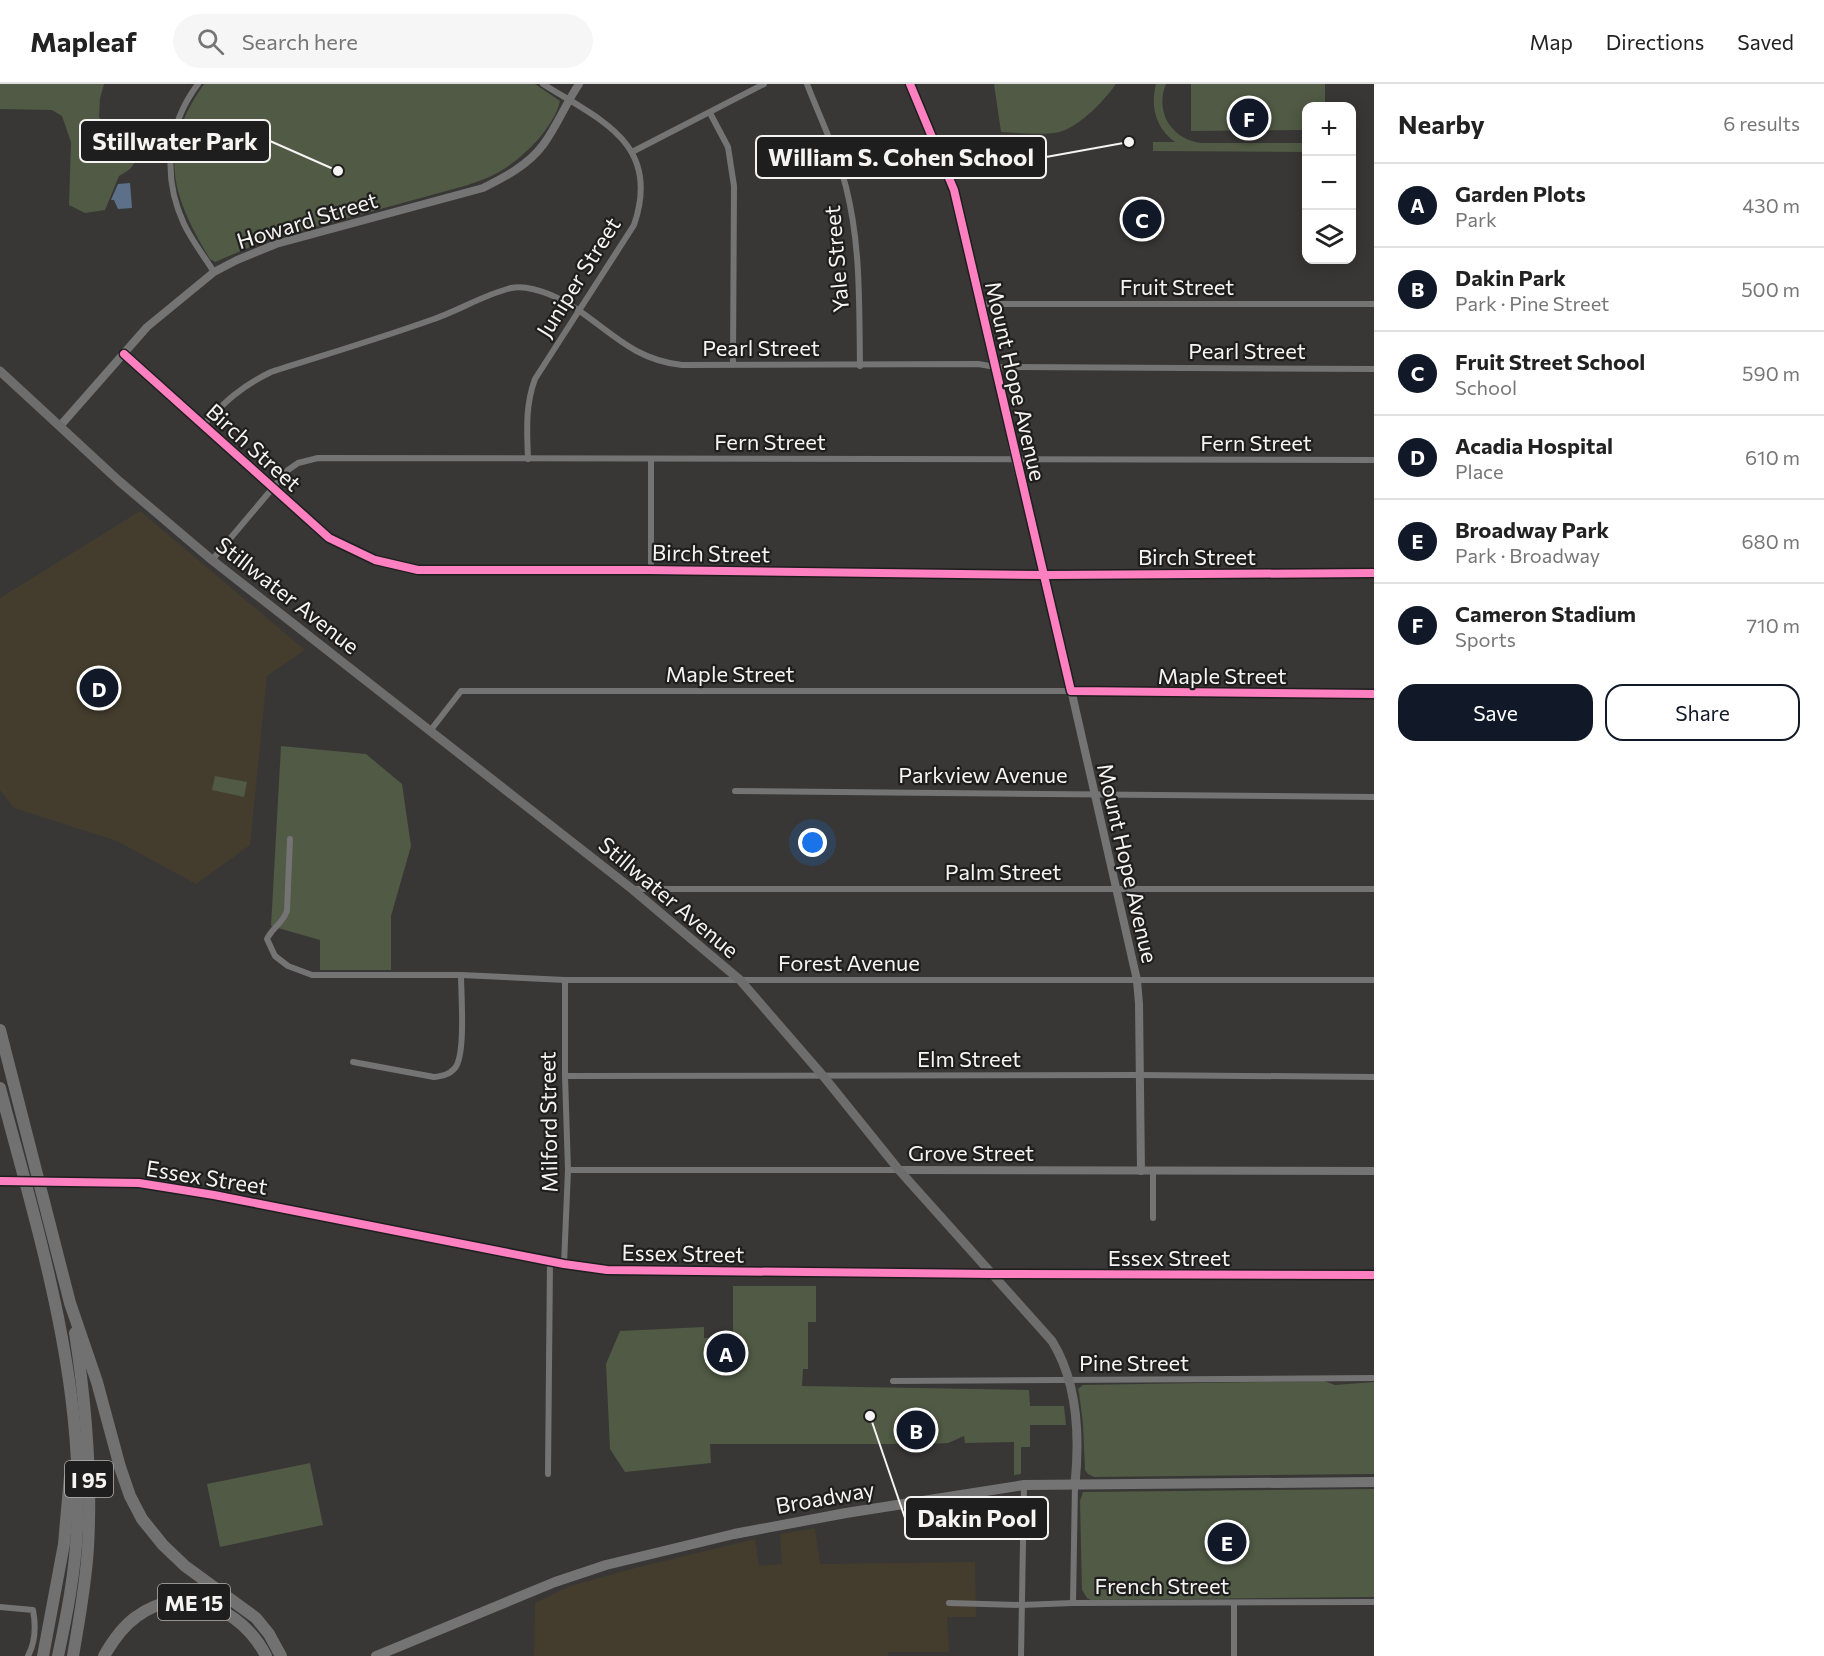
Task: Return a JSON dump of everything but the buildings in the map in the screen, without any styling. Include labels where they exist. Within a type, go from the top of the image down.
[{"type":"highway","name":"I 95","points":[[0,1030],[70,1303],[83,1396],[90,1490],[88,1555],[73,1656]]},
{"type":"highway","name":"I 95","points":[[0,1088],[53,1292],[72,1399],[76,1454],[77,1528],[75,1562],[58,1656]]},
{"type":"highway","points":[[70,1303],[97,1382],[123,1477],[142,1519],[174,1557],[256,1618],[269,1634],[281,1656]]},
{"type":"highway","points":[[43,1656],[64,1544],[70,1474],[76,1454]]},
{"type":"highway","name":"ME 15","points":[[104,1656],[124,1628],[137,1616],[157,1605],[178,1601],[205,1604],[232,1616],[253,1634],[266,1656]]},
{"type":"main road","name":"Stillwater Avenue","points":[[0,371],[119,481],[212,560],[633,889],[740,980],[824,1077],[899,1170],[1052,1341],[1060,1354],[1070,1380],[1076,1409],[1075,1484]]},
{"type":"main road","name":"Broadway","points":[[376,1656],[555,1582],[616,1562],[690,1544],[833,1515],[942,1496],[1024,1485],[1374,1482]]},
{"type":"street","points":[[198,84],[181,111],[173,133],[170,165],[172,186],[185,226],[214,272]]},
{"type":"street","name":"Juniper Street","points":[[528,459],[527,411],[535,379],[634,225],[639,211],[641,185],[638,167],[632,152],[612,127],[543,84]]},
{"type":"street","name":"Howard Street","points":[[60,426],[147,327],[214,272],[276,244],[483,188],[503,178],[530,159],[543,145],[579,84]]},
{"type":"street","points":[[632,152],[764,84]]},
{"type":"street","name":"Yale Street","points":[[807,84],[838,161],[852,212],[858,262],[860,366]]},
{"type":"street","name":"Mount Hope Avenue","points":[[910,84],[954,190],[1137,980],[1141,1171]]},
{"type":"street","points":[[710,112],[728,147],[734,186],[733,363]]},
{"type":"street","name":"Pearl Street","points":[[203,425],[230,397],[249,383],[271,372],[433,320],[514,287],[533,289],[553,296],[620,342],[654,360],[682,365],[733,363],[860,366],[978,364],[996,368],[1374,369]]},
{"type":"street","name":"Fruit Street","points":[[980,304],[1374,304]]},
{"type":"street","name":"Birch Street","points":[[124,354],[329,538],[375,560],[414,569],[1045,575],[1374,573]]},
{"type":"street","name":"Fern Street","points":[[212,560],[288,470],[298,462],[318,458],[1374,460]]},
{"type":"street","points":[[651,459],[651,570]]},
{"type":"street","name":"Maple Street","points":[[429,731],[461,691],[1071,691],[1374,694]]},
{"type":"street","name":"Parkview Avenue","points":[[735,790],[1374,797]]},
{"type":"street","name":"Forest Avenue","points":[[290,839],[287,911],[283,921],[271,930],[267,939],[275,956],[288,966],[312,975],[461,975],[565,980],[1374,980]]},
{"type":"street","name":"Palm Street","points":[[633,889],[1374,889]]},
{"type":"street","points":[[353,1062],[434,1077],[446,1075],[455,1068],[461,1054],[461,975]]},
{"type":"street","name":"Milford Street","points":[[564,1264],[568,1170],[565,980]]},
{"type":"street","name":"Elm Street","points":[[565,1076],[1374,1077]]},
{"type":"street","name":"Grove Street","points":[[568,1170],[1374,1171]]},
{"type":"street","points":[[1153,1171],[1153,1218]]},
{"type":"street","name":"Essex Street","points":[[1,1181],[140,1183],[214,1195],[564,1264],[607,1270],[1374,1275]]},
{"type":"street","points":[[548,1474],[550,1261]]},
{"type":"street","name":"Pine Street","points":[[893,1381],[1374,1378]]},
{"type":"street","name":"Stillwater Avenue","points":[[1073,1603],[1075,1484]]},
{"type":"street","points":[[1021,1656],[1024,1485]]},
{"type":"street","name":"French Street","points":[[949,1603],[1021,1605],[1374,1602]]},
{"type":"street","points":[[1234,1603],[1234,1656]]},
{"type":"street","points":[[0,1607],[33,1610],[36,1629],[28,1656]]},
{"type":"shaded area","points":[[140,511],[305,650],[267,676],[250,845],[196,884],[117,841],[14,808],[0,790],[0,598]]},
{"type":"shaded area","points":[[815,1528],[820,1564],[975,1562],[976,1617],[947,1617],[949,1652],[888,1652],[888,1656],[534,1656],[535,1603],[570,1586],[755,1539],[759,1566],[782,1564],[780,1534]]},
{"type":"green space","points":[[0,84],[104,84],[99,117],[105,124],[165,131],[164,140],[140,144],[134,164],[119,176],[105,210],[85,213],[69,205],[71,142],[62,116],[52,110],[0,109]]},
{"type":"green space","points":[[204,84],[535,84],[560,101],[551,122],[536,142],[508,166],[491,176],[468,185],[264,241],[215,262],[210,259],[186,214],[175,172],[175,152],[180,130],[189,108]]},
{"type":"green space","points":[[994,84],[1116,84],[1096,107],[1071,127],[1054,133],[1041,134],[1001,132]]},
{"type":"green space","points":[[1156,84],[1166,84],[1162,105],[1164,115],[1175,131],[1192,141],[1202,143],[1302,143],[1302,152],[1153,151],[1153,142],[1175,142],[1159,124],[1154,109]]},
{"type":"green space","points":[[1191,84],[1325,84],[1325,102],[1302,102],[1302,130],[1191,131]]},
{"type":"green space","points":[[281,746],[366,754],[402,784],[411,846],[391,916],[391,970],[320,970],[320,940],[271,926]]},
{"type":"green space","points":[[215,776],[247,782],[244,797],[212,790]]},
{"type":"green space","points":[[733,1286],[816,1286],[816,1322],[808,1322],[808,1369],[803,1369],[802,1386],[1029,1390],[1030,1406],[1064,1406],[1066,1425],[1030,1425],[1030,1447],[1021,1447],[1021,1474],[1014,1475],[1014,1442],[965,1443],[964,1436],[948,1443],[929,1444],[710,1444],[711,1463],[625,1472],[610,1449],[606,1364],[620,1331],[704,1327],[704,1338],[733,1338]]},
{"type":"green space","points":[[1324,1381],[1335,1385],[1374,1382],[1374,1474],[1094,1477],[1085,1470],[1083,1424],[1078,1389],[1083,1385]]},
{"type":"green space","points":[[310,1463],[323,1525],[220,1547],[207,1484]]},
{"type":"green space","points":[[1374,1489],[1374,1597],[1091,1600],[1082,1590],[1080,1501],[1083,1492]]},
{"type":"water","points":[[130,183],[132,208],[118,209],[114,200],[111,200],[118,184]]},
{"type":"cycle path","points":[[910,84],[954,190],[1071,691],[1374,694]]},
{"type":"cycle path","points":[[124,354],[329,538],[375,560],[418,570],[648,570],[1045,575],[1374,573]]},
{"type":"cycle path","points":[[0,1181],[139,1183],[214,1195],[564,1264],[607,1270],[1374,1275]]},
{"type":"place","name":"Cameron Stadium","points":[[1249,118]]},
{"type":"place","name":"William S. Cohen School","points":[[1129,142]]},
{"type":"place","name":"Stillwater Park","points":[[338,171]]},
{"type":"place","name":"Fruit Street School","points":[[1142,219]]},
{"type":"place","name":"Acadia Hospital","points":[[99,688]]},
{"type":"place","name":"Garden Plots","points":[[726,1353]]},
{"type":"place","name":"Dakin Pool","points":[[870,1416]]},
{"type":"place","name":"Dakin Park","points":[[916,1430]]},
{"type":"place","name":"Broadway Park","points":[[1227,1542]]}]
